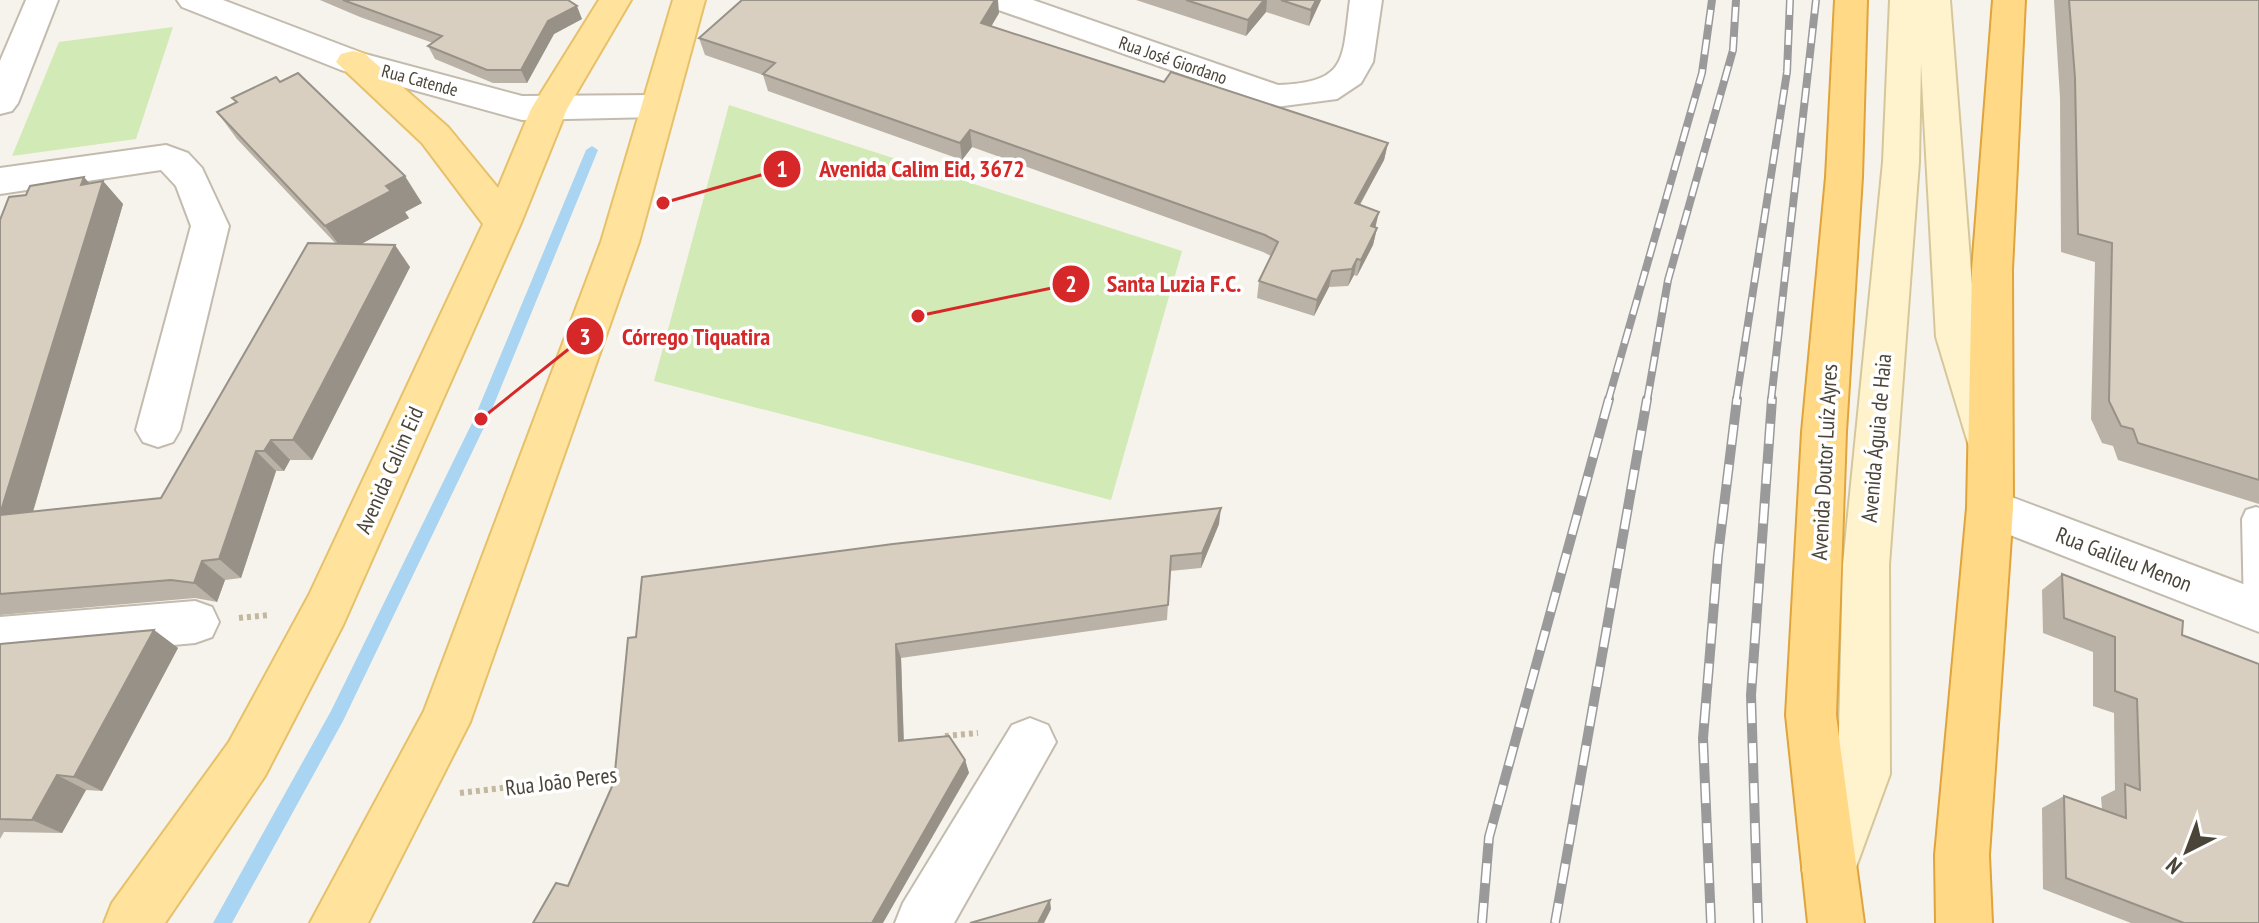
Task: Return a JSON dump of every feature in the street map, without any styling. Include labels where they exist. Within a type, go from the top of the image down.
[{"type":"highway","name":"Avenida Doutor Luíz Ayres","points":[[1832,897],[1811,715],[1824,432],[1844,177],[1851,0]]},
{"type":"highway","points":[[1964,923],[1962,855],[1990,508],[1992,270],[2009,0]]},
{"type":"main road","name":"Avenida Calim Eid","points":[[132,923],[247,759],[326,610],[502,223],[566,108],[615,0]]},
{"type":"main road","points":[[338,923],[445,722],[615,257],[646,106],[689,0]]},
{"type":"main road","name":"Avenida Águia de Haia","points":[[1832,897],[1864,774],[1866,565],[1901,162],[1906,0]]},
{"type":"main road","points":[[1934,0],[1956,337],[1991,459]]},
{"type":"main road","points":[[353,62],[406,104],[445,141],[502,223]]},
{"type":"street","points":[[0,103],[42,0]]},
{"type":"street","name":"Rua Catende","points":[[193,0],[353,62],[522,108],[646,106]]},
{"type":"street","name":"Rua José Giordano","points":[[1001,0],[1037,6],[1276,96],[1323,92],[1346,82],[1358,64],[1366,0]]},
{"type":"street","points":[[0,181],[166,157],[176,161],[200,196],[210,226],[158,430]]},
{"type":"street","name":"Rua Galileu Menon","points":[[1990,508],[2259,611]]},
{"type":"street","points":[[0,639],[195,622]]},
{"type":"street","points":[[923,923],[1030,742]]},
{"type":"lane","points":[[2256,519],[2259,611]]},
{"type":"path","points":[[195,622],[326,610]]},
{"type":"path","points":[[940,737],[987,732],[1030,742]]},
{"type":"path","name":"Rua João Peres","points":[[406,799],[626,774]]},
{"type":"green space","points":[[173,27],[136,139],[12,156],[59,42]]},
{"type":"green space","points":[[729,105],[1182,251],[1111,500],[654,381]]},
{"type":"building","points":[[343,0],[568,0],[577,6],[548,21],[521,70],[487,70],[428,46],[442,36]]},
{"type":"building","points":[[742,0],[995,0],[981,23],[1164,82],[1171,72],[1388,143],[1355,203],[1379,212],[1371,226],[1377,228],[1361,260],[1357,259],[1352,269],[1332,271],[1317,300],[1259,281],[1278,242],[1265,235],[970,130],[960,143],[763,74],[775,63],[699,38]]},
{"type":"building","points":[[1186,0],[1264,0],[1248,20]]},
{"type":"building","points":[[1281,0],[1316,0],[1311,10]]},
{"type":"building","points":[[2069,0],[2259,0],[2259,480],[2138,443],[2133,429],[2121,426],[2109,401],[2112,243],[2078,234],[2075,78]]},
{"type":"building","points":[[298,73],[405,176],[386,186],[391,191],[325,226],[217,112],[237,102],[232,98],[276,77],[280,82]]},
{"type":"building","points":[[84,177],[81,185],[103,181],[0,514],[0,220],[9,197],[26,195],[30,186]]},
{"type":"building","points":[[308,243],[395,245],[293,440],[271,440],[264,451],[256,451],[219,559],[202,561],[194,583],[171,580],[0,594],[0,515],[161,498]]},
{"type":"building","points":[[1221,508],[1202,553],[1171,556],[1168,605],[896,644],[899,741],[949,736],[965,760],[872,923],[533,923],[556,883],[568,886],[614,782],[628,638],[636,637],[642,577],[893,544]]},
{"type":"building","points":[[2062,574],[2183,621],[2182,635],[2259,664],[2259,923],[2184,923],[2066,878],[2064,796],[2126,818],[2125,784],[2140,790],[2137,699],[2115,691],[2115,637],[2064,618]]},
{"type":"building","points":[[154,630],[74,777],[57,775],[32,820],[0,819],[0,644]]},
{"type":"building","points":[[1050,900],[1038,923],[970,923]]},
{"type":"waterway","points":[[222,923],[337,716],[481,419],[592,150]]},
{"type":"railway","points":[[1608,401],[1702,73],[1712,0]]},
{"type":"railway","points":[[1647,401],[1668,280],[1733,50],[1736,0]]},
{"type":"railway","points":[[1736,401],[1787,72],[1790,0]]},
{"type":"railway","points":[[1771,401],[1816,0]]},
{"type":"railway","points":[[1482,923],[1489,837],[1609,399]]},
{"type":"railway","points":[[1555,923],[1647,399]]},
{"type":"railway","points":[[1711,923],[1703,738],[1718,555],[1737,399]]},
{"type":"railway","points":[[1758,923],[1751,695],[1772,399]]},
{"type":"place","name":"Avenida Calim Eid, 3672","points":[[663,203]]},
{"type":"place","name":"Santa Luzia F.C.","points":[[918,316]]},
{"type":"place","name":"Córrego Tiquatira","points":[[481,419]]}]
